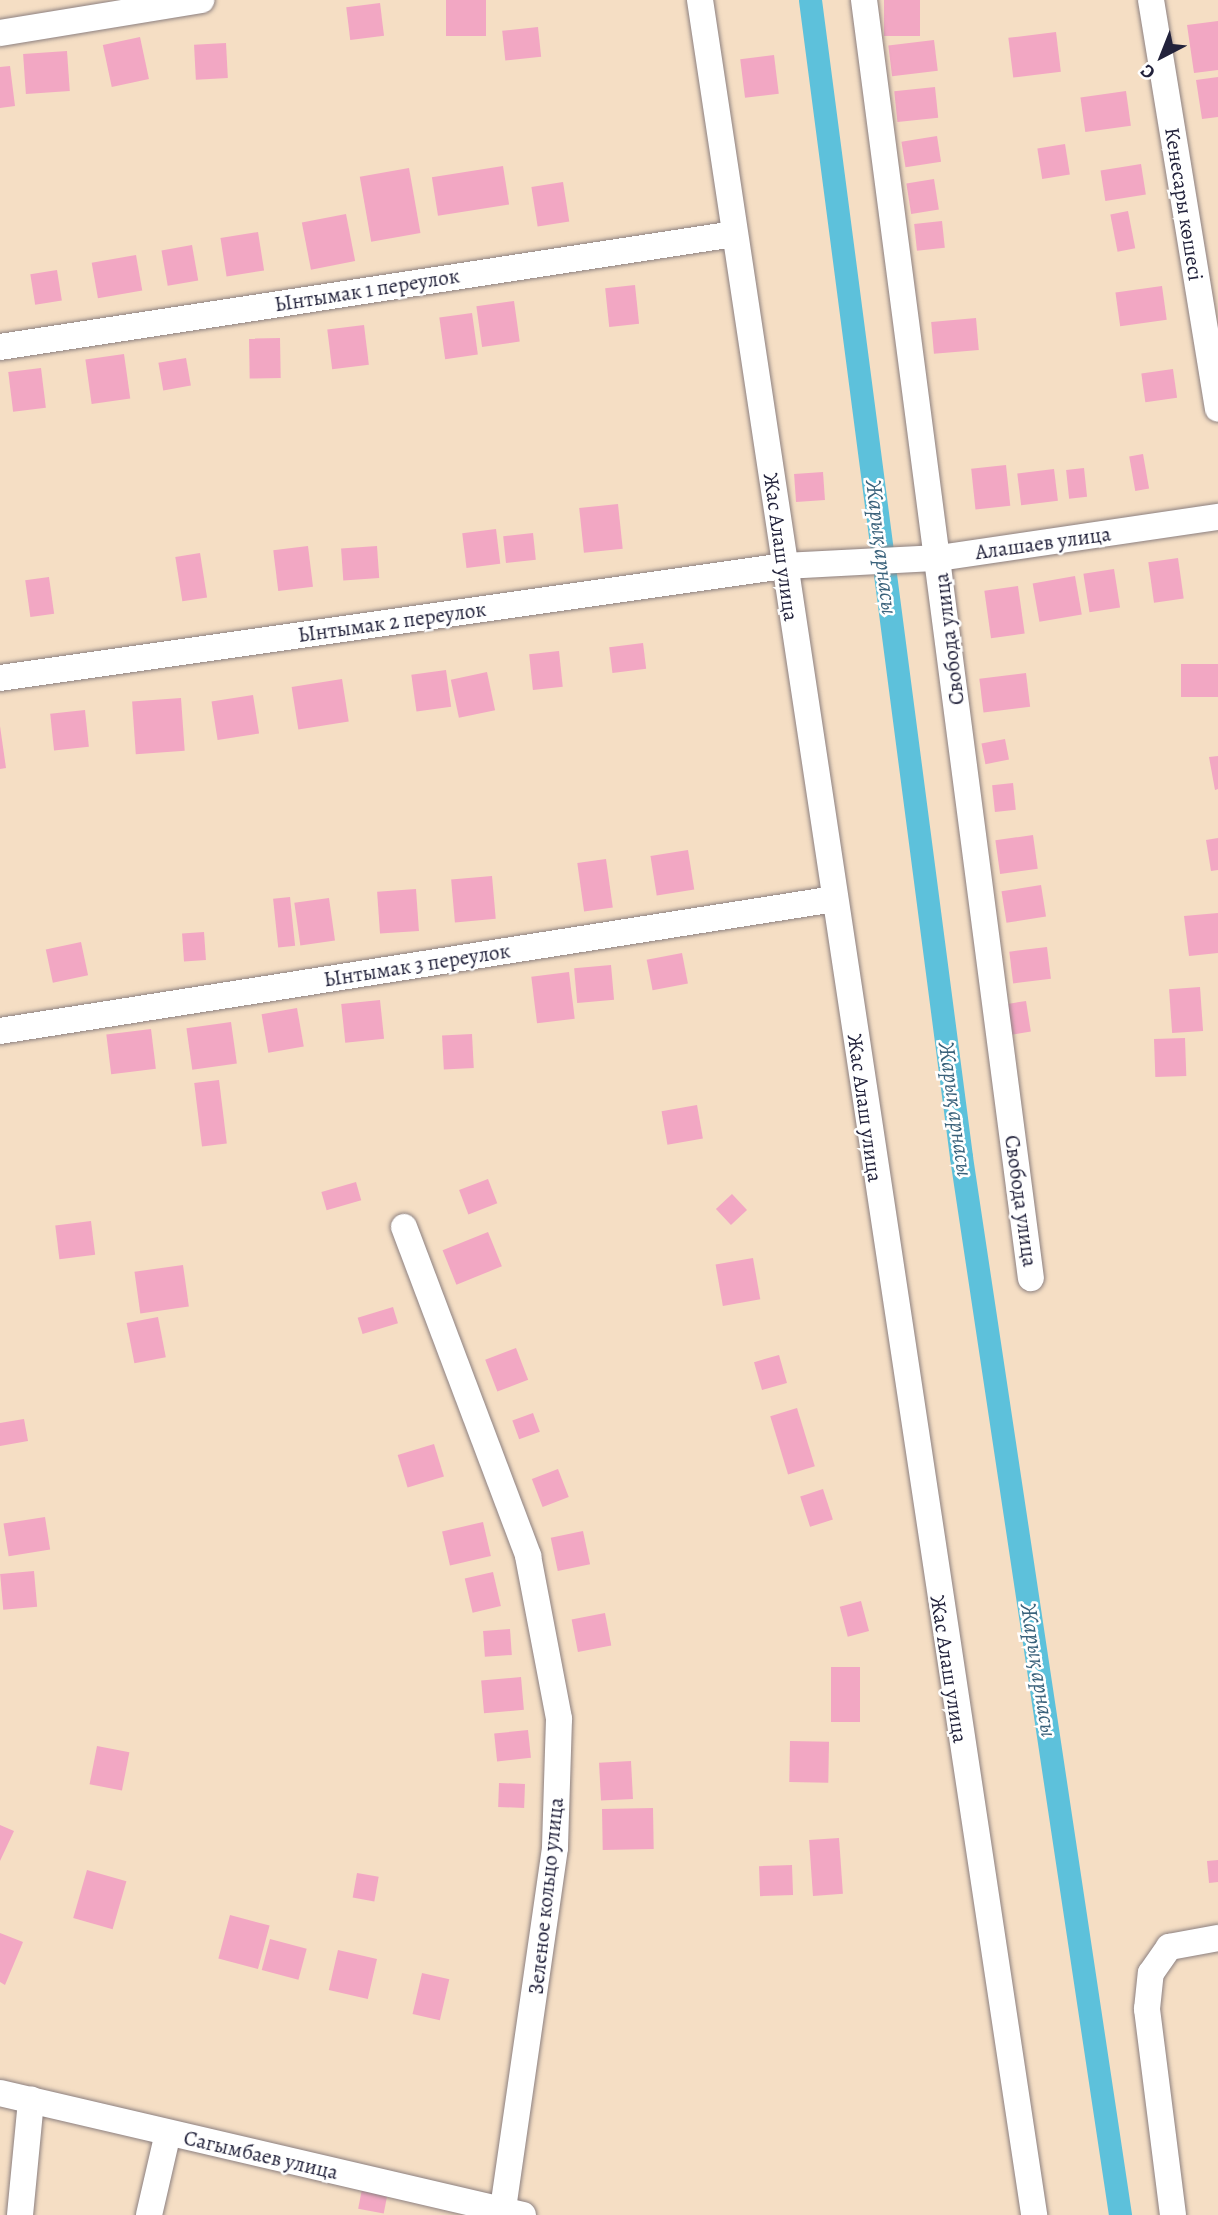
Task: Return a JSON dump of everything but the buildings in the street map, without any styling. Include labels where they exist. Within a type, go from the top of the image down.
[{"type":"street","points":[[0,33],[201,0]]},
{"type":"street","name":"Жас Алаш улица","points":[[700,0],[1034,2215]]},
{"type":"street","name":"Свобода улица","points":[[864,0],[1031,1278]]},
{"type":"street","name":"Кенесары көшесі","points":[[1151,0],[1218,409]]},
{"type":"street","name":"Ынтымак 1 переулок","points":[[0,347],[734,234]]},
{"type":"street","name":"Алашаев улица","points":[[784,566],[858,564],[899,557],[939,558],[1218,517]]},
{"type":"street","name":"Ынтымак 2 переулок","points":[[0,678],[784,566]]},
{"type":"street","name":"Ынтымак 3 переулок","points":[[0,1031],[834,899]]},
{"type":"street","name":"Зеленое кольцо улица","points":[[404,1227],[528,1556],[559,1719],[555,1848],[509,2214]]},
{"type":"street","points":[[1173,2215],[1147,2008],[1151,1973],[1169,1947],[1218,1938]]},
{"type":"street","name":"Сагымбаев улица","points":[[0,2093],[509,2214]]},
{"type":"street","points":[[20,2215],[31,2100]]},
{"type":"street","points":[[149,2215],[168,2133]]},
{"type":"waterway","name":"Жарық арнасы","points":[[810,0],[961,1157],[1120,2215]]}]
